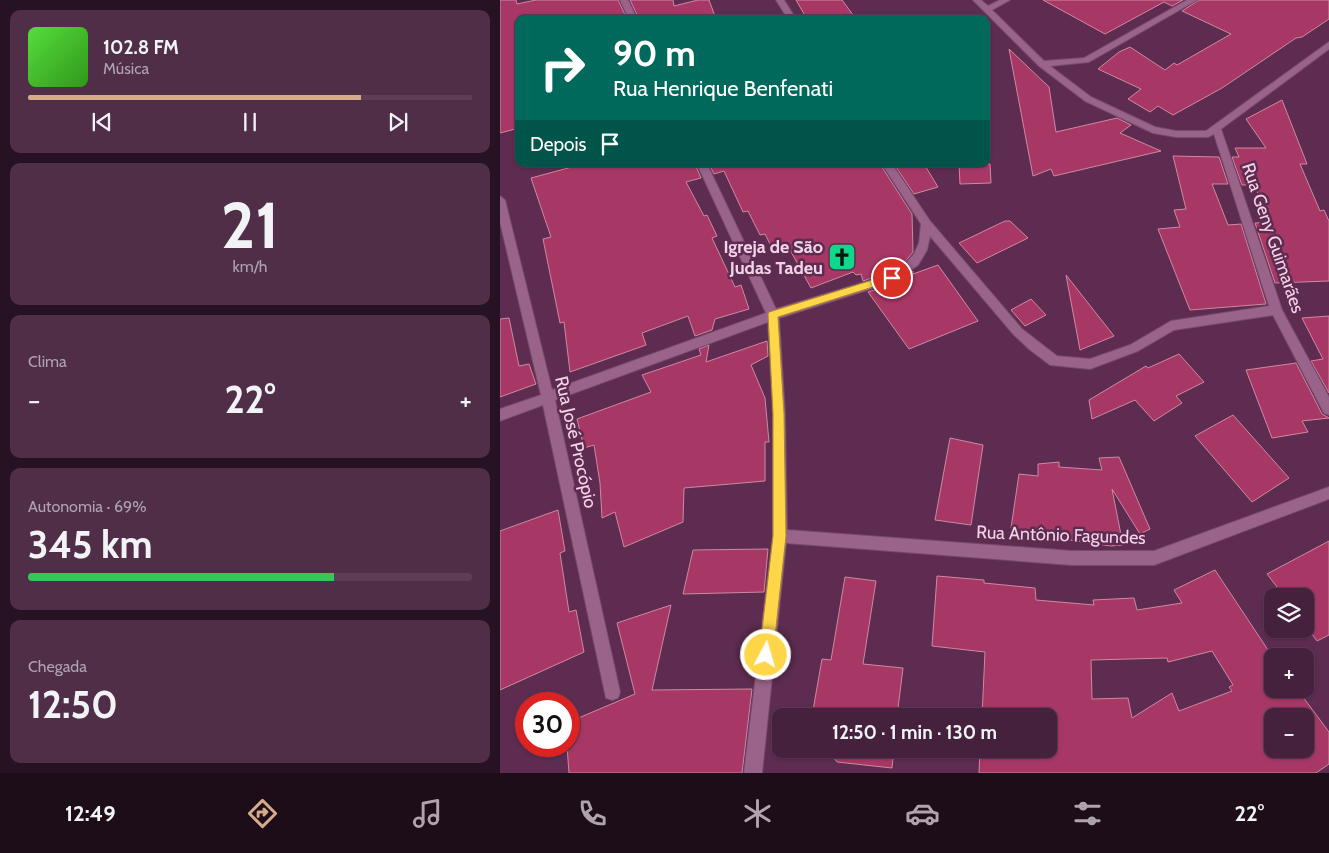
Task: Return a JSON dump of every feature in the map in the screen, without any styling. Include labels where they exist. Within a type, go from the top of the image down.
[{"type":"street","points":[[624,0],[631,15]]},
{"type":"street","points":[[780,0],[789,15]]},
{"type":"street","points":[[977,0],[1042,64],[1088,99],[1153,130],[1192,135],[1208,134],[1329,46]]},
{"type":"street","points":[[986,10],[1006,0]]},
{"type":"street","points":[[1042,64],[1086,60],[1193,0]]},
{"type":"street","name":"Rua Geny Guimarães","points":[[1217,129],[1276,310],[1329,410]]},
{"type":"street","points":[[703,167],[773,314],[779,414],[780,536],[753,773]]},
{"type":"street","points":[[889,167],[926,224],[1018,332],[1054,361],[1090,364],[1134,348],[1171,326],[1276,310]]},
{"type":"street","name":"Rua José Procópio","points":[[500,200],[548,398],[612,692]]},
{"type":"street","points":[[500,415],[773,314],[892,278],[904,272],[916,261],[922,252],[926,224]]},
{"type":"street","name":"Rua Antônio Fagundes","points":[[780,536],[1072,558],[1154,558],[1329,493]]},
{"type":"building","points":[[500,0],[516,0],[517,4],[536,0],[618,0],[625,15],[515,15],[515,129],[500,133]]},
{"type":"building","points":[[630,0],[673,0],[674,6],[698,0],[709,0],[715,15],[637,15]]},
{"type":"building","points":[[796,0],[842,0],[853,15],[805,15]]},
{"type":"building","points":[[1043,0],[1183,0],[1172,6],[1164,2],[1105,34]]},
{"type":"building","points":[[1199,0],[1329,0],[1329,19],[1302,37],[1296,38],[1222,88],[1173,115],[1158,106],[1150,112],[1128,99],[1141,89],[1098,69],[1119,52],[1130,47],[1165,70],[1174,63],[1177,65],[1231,34],[1182,11]]},
{"type":"building","points":[[1009,49],[1049,87],[1056,132],[1117,118],[1131,125],[1120,133],[1161,151],[1054,176],[1051,169],[1033,176]]},
{"type":"building","points":[[1282,100],[1307,164],[1300,164],[1320,211],[1324,210],[1329,221],[1329,281],[1275,283],[1255,223],[1271,222],[1254,185],[1242,185],[1232,157],[1239,157],[1235,148],[1266,148],[1246,119]]},
{"type":"building","points":[[1173,156],[1219,157],[1228,184],[1212,184],[1228,225],[1241,224],[1266,304],[1190,310],[1158,229],[1180,227],[1174,210],[1186,209]]},
{"type":"building","points":[[990,164],[991,183],[960,184],[959,167],[990,167]]},
{"type":"building","points":[[572,167],[696,167],[701,178],[686,182],[704,216],[707,215],[717,236],[712,238],[735,287],[741,285],[749,309],[715,319],[712,330],[695,336],[688,316],[642,333],[646,345],[570,372],[564,322],[560,323],[543,239],[551,237],[531,178]]},
{"type":"building","points":[[710,167],[882,167],[912,214],[913,252],[903,264],[887,273],[863,281],[861,274],[856,275],[853,272],[811,288],[790,250],[775,254],[765,234],[760,235],[748,211],[743,212],[724,171],[714,174]]},
{"type":"building","points":[[896,167],[926,167],[938,187],[914,194]]},
{"type":"building","points":[[1005,221],[1010,221],[1028,238],[977,263],[959,243]]},
{"type":"building","points":[[938,265],[978,321],[909,349],[868,292],[897,283],[913,271],[913,274]]},
{"type":"building","points":[[1066,275],[1114,336],[1080,350]]},
{"type":"building","points":[[1031,299],[1046,315],[1025,326],[1011,310]]},
{"type":"building","points":[[1329,316],[1329,393],[1311,361],[1323,359],[1302,318]]},
{"type":"building","points":[[509,318],[519,366],[529,364],[536,384],[500,397],[500,319]]},
{"type":"building","points":[[767,341],[768,356],[751,365],[765,398],[769,442],[765,442],[765,481],[684,488],[683,522],[624,547],[615,512],[602,518],[600,483],[594,445],[584,448],[577,419],[651,392],[642,375],[701,355],[699,349],[709,345],[706,362]]},
{"type":"building","points":[[1179,354],[1204,382],[1176,396],[1182,403],[1154,421],[1135,400],[1092,419],[1089,400],[1146,366],[1148,368]]},
{"type":"building","points":[[1296,363],[1322,414],[1329,418],[1302,421],[1308,432],[1272,438],[1246,370]]},
{"type":"building","points":[[1233,415],[1289,478],[1252,502],[1195,436]]},
{"type":"building","points":[[950,438],[983,445],[971,525],[935,520]]},
{"type":"building","points":[[1119,457],[1150,529],[1140,534],[1112,489],[1123,545],[1111,546],[1062,539],[1011,528],[1019,474],[1038,476],[1038,464],[1059,462],[1059,467],[1102,470],[1099,458]]},
{"type":"building","points":[[558,510],[565,551],[560,553],[569,612],[576,610],[584,652],[500,690],[500,531]]},
{"type":"building","points":[[1329,541],[1329,635],[1317,641],[1314,637],[1314,588],[1278,588],[1267,574]]},
{"type":"building","points":[[768,549],[764,592],[683,594],[693,550]]},
{"type":"building","points":[[1215,570],[1267,648],[1264,648],[1264,698],[1304,698],[1311,708],[1264,708],[1264,758],[1314,758],[1314,712],[1329,732],[1329,764],[1316,773],[979,773],[980,758],[1057,758],[1057,708],[982,708],[985,652],[932,646],[937,576],[984,580],[984,583],[1035,588],[1036,600],[1094,605],[1093,600],[1134,598],[1137,610],[1182,603],[1174,590]],"holes":[[[1212,651],[1233,685],[1229,687],[1232,691],[1179,711],[1172,693],[1132,718],[1128,698],[1092,699],[1091,660],[1167,658],[1168,662]]]},
{"type":"building","points":[[845,577],[876,581],[863,664],[903,668],[898,708],[813,708],[822,659],[831,660]]},
{"type":"building","points":[[671,605],[652,690],[752,689],[742,773],[569,773],[568,757],[580,757],[580,717],[635,694],[617,623]]},
{"type":"building","points":[[834,758],[893,758],[892,768],[837,762]]},
{"type":"place","name":"Igreja de São Judas Tadeu","points":[[842,257]]},
{"type":"route","points":[[766,655],[780,536],[779,414],[773,314],[860,286],[892,278]]}]
